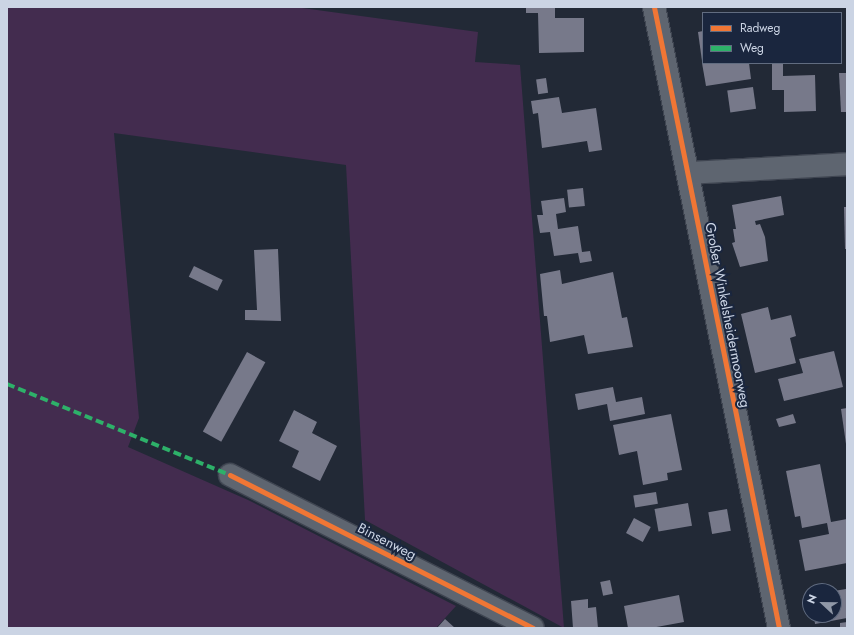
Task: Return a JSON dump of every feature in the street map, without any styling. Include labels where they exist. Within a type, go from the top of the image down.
[{"type":"street","name":"Großer Winkelsheidermoorweg","points":[[654,7],[778,628]]},
{"type":"street","points":[[688,173],[847,164]]},
{"type":"street","name":"Binsenweg","points":[[230,475],[532,628]]},
{"type":"shaded area","points":[[7,7],[295,7],[478,32],[475,62],[520,65],[564,628],[365,520],[346,165],[114,133],[139,418],[128,447],[248,500],[456,606],[436,628],[7,628]]},
{"type":"building","points":[[526,7],[555,7],[555,18],[584,18],[584,52],[539,53],[538,13],[526,13]]},
{"type":"building","points":[[702,31],[702,61],[698,32]]},
{"type":"building","points":[[702,64],[749,64],[751,79],[706,86]]},
{"type":"building","points":[[772,64],[783,64],[783,76],[815,75],[816,111],[784,112],[784,90],[772,90]]},
{"type":"building","points":[[839,73],[847,73],[847,112],[841,112]]},
{"type":"building","points":[[546,78],[548,93],[538,94],[536,79]]},
{"type":"building","points":[[753,87],[756,109],[730,112],[727,91]]},
{"type":"building","points":[[559,97],[562,113],[596,108],[602,150],[589,152],[587,141],[542,148],[538,113],[533,114],[531,101]]},
{"type":"building","points":[[583,188],[585,206],[569,208],[567,190]]},
{"type":"building","points":[[781,196],[784,215],[755,221],[756,225],[760,224],[765,237],[768,261],[740,267],[732,243],[735,242],[733,229],[736,229],[732,205]]},
{"type":"building","points":[[564,198],[566,212],[556,214],[558,229],[578,226],[582,252],[590,251],[592,261],[580,263],[578,253],[554,256],[550,232],[540,233],[537,215],[543,215],[541,201]]},
{"type":"building","points":[[844,207],[847,207],[847,249],[845,249]]},
{"type":"building","points":[[278,249],[281,321],[245,320],[245,310],[257,310],[254,250]]},
{"type":"building","points":[[194,266],[223,280],[218,291],[189,277]]},
{"type":"building","points":[[560,270],[562,284],[613,272],[622,318],[627,317],[633,347],[588,354],[584,335],[550,342],[547,316],[544,316],[540,274]]},
{"type":"building","points":[[768,307],[771,320],[791,315],[796,336],[790,338],[796,363],[755,373],[741,314]]},
{"type":"building","points":[[834,351],[843,387],[784,401],[778,379],[803,373],[799,359]]},
{"type":"building","points":[[247,352],[265,362],[221,442],[203,432]]},
{"type":"building","points":[[613,387],[616,402],[642,397],[645,414],[610,421],[607,404],[578,410],[575,394]]},
{"type":"building","points":[[847,408],[847,444],[846,444],[841,409]]},
{"type":"building","points":[[294,410],[317,422],[312,433],[337,446],[320,481],[292,467],[299,451],[279,441]]},
{"type":"building","points":[[671,414],[682,470],[667,473],[668,480],[643,485],[637,451],[619,455],[613,425]]},
{"type":"building","points":[[793,414],[796,423],[779,427],[776,419]]},
{"type":"building","points":[[820,464],[831,522],[847,519],[847,563],[805,571],[799,540],[829,534],[827,523],[802,528],[800,516],[795,517],[786,471]]},
{"type":"building","points":[[656,492],[658,504],[635,507],[633,496]]},
{"type":"building","points":[[688,503],[692,526],[659,532],[655,509]]},
{"type":"building","points":[[727,509],[731,531],[712,534],[708,512]]},
{"type":"building","points":[[634,518],[651,527],[643,542],[626,533]]},
{"type":"building","points":[[610,580],[613,594],[603,596],[600,582]]},
{"type":"building","points":[[846,589],[847,618],[842,619],[842,590]]},
{"type":"building","points":[[679,595],[684,622],[651,628],[628,628],[624,606]]},
{"type":"building","points":[[588,599],[588,608],[596,607],[598,628],[573,628],[571,601]]},
{"type":"building","points":[[445,619],[455,628],[437,628]]},
{"type":"building","points":[[847,622],[847,628],[840,628],[840,623]]},
{"type":"marked path","points":[[7,384],[230,475]]},
{"type":"cycle path","points":[[654,7],[779,628]]},
{"type":"cycle path","points":[[230,475],[533,628]]}]
